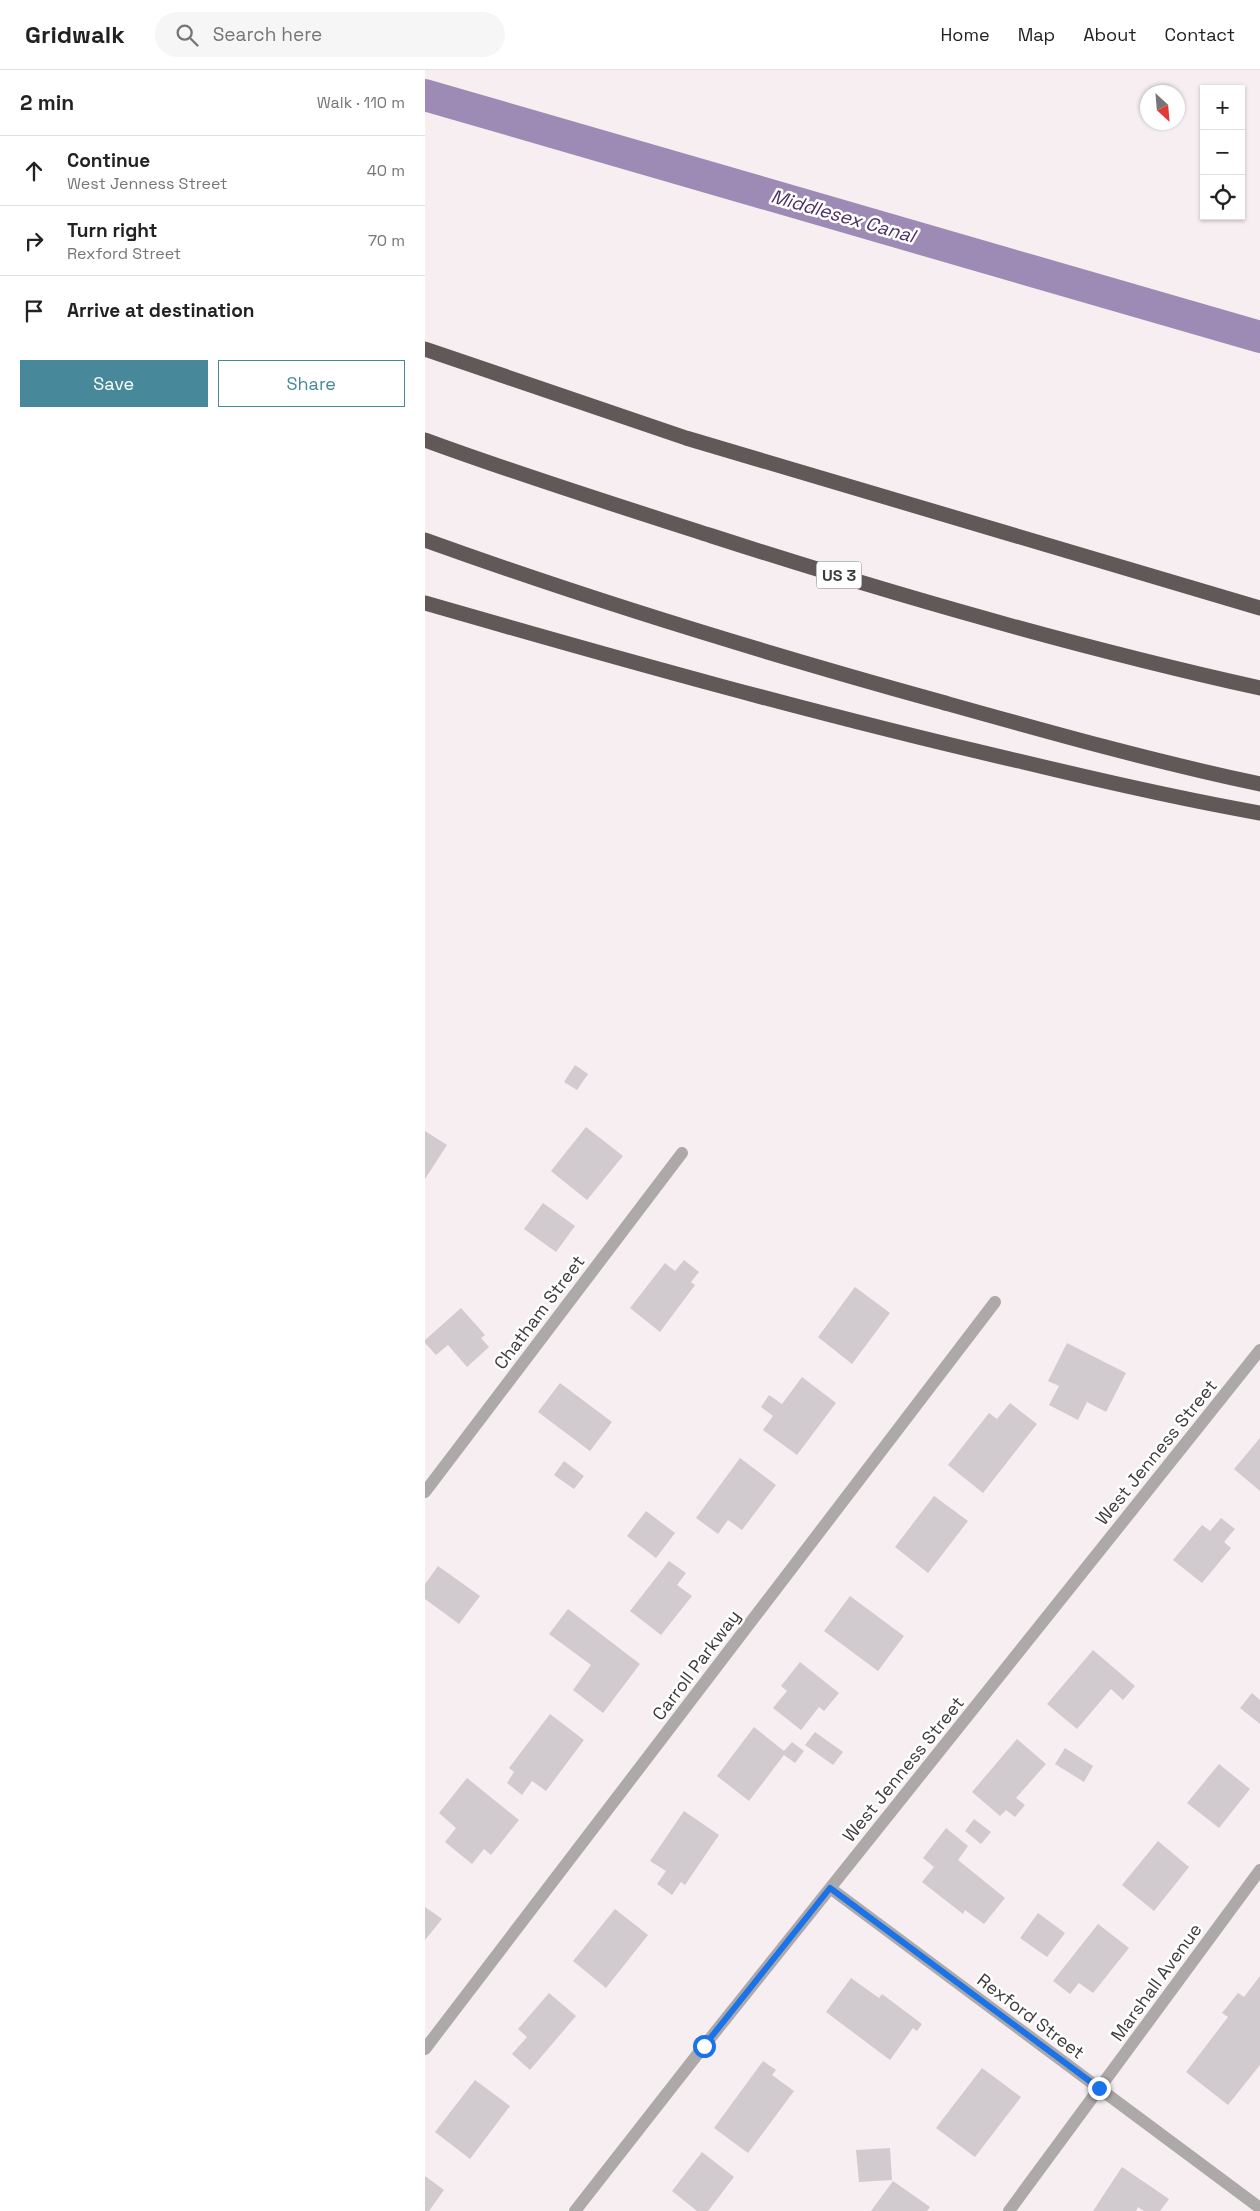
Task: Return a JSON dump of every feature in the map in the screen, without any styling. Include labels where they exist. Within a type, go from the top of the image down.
[{"type":"highway","points":[[425,349],[705,443],[1260,608]]},
{"type":"highway","name":"US 3","points":[[425,440],[544,482],[870,585],[1089,646],[1260,688]]},
{"type":"highway","points":[[425,540],[686,628],[805,664],[1137,756],[1260,784]]},
{"type":"highway","points":[[425,603],[799,708],[912,737],[1138,790],[1260,813]]},
{"type":"street","name":"Chatham Street","points":[[425,1492],[682,1153]]},
{"type":"street","name":"Carroll Parkway","points":[[425,2049],[995,1302]]},
{"type":"street","name":"West Jenness Street","points":[[575,2211],[830,1888],[1260,1350]]},
{"type":"street","name":"Marshall Avenue","points":[[1009,2211],[1260,1870]]},
{"type":"street","name":"Rexford Street","points":[[830,1888],[1260,2208]]},
{"type":"building","points":[[575,1065],[588,1074],[577,1090],[564,1082]]},
{"type":"building","points":[[586,1127],[623,1156],[587,1200],[551,1171]]},
{"type":"building","points":[[425,1131],[447,1145],[425,1179]]},
{"type":"building","points":[[543,1203],[575,1226],[556,1252],[524,1229]]},
{"type":"building","points":[[684,1260],[699,1272],[691,1282],[695,1285],[660,1332],[630,1308],[665,1263],[675,1271]]},
{"type":"building","points":[[855,1287],[890,1313],[852,1364],[818,1337]]},
{"type":"building","points":[[461,1308],[485,1335],[481,1338],[489,1347],[467,1367],[448,1345],[436,1355],[425,1343],[425,1340]]},
{"type":"building","points":[[1067,1343],[1126,1373],[1106,1412],[1087,1402],[1078,1420],[1049,1405],[1059,1386],[1048,1381]]},
{"type":"building","points":[[802,1377],[836,1403],[797,1455],[763,1430],[773,1416],[761,1407],[769,1395],[782,1404]]},
{"type":"building","points":[[560,1383],[612,1422],[590,1451],[538,1412]]},
{"type":"building","points":[[1010,1403],[1037,1424],[983,1493],[948,1465],[989,1413],[997,1419]]},
{"type":"building","points":[[1260,1438],[1260,1491],[1234,1469]]},
{"type":"building","points":[[740,1458],[776,1485],[742,1530],[728,1520],[718,1534],[696,1518]]},
{"type":"building","points":[[564,1461],[584,1476],[574,1489],[554,1475]]},
{"type":"building","points":[[934,1496],[968,1521],[928,1573],[895,1547]]},
{"type":"building","points":[[646,1511],[675,1533],[656,1558],[627,1536]]},
{"type":"building","points":[[1221,1518],[1235,1529],[1224,1542],[1231,1548],[1202,1583],[1173,1560],[1202,1525],[1210,1531]]},
{"type":"building","points":[[669,1561],[686,1573],[677,1585],[692,1596],[661,1635],[630,1611]]},
{"type":"building","points":[[438,1566],[480,1596],[459,1624],[425,1599],[425,1584]]},
{"type":"building","points":[[850,1596],[904,1636],[878,1671],[824,1631]]},
{"type":"building","points":[[568,1609],[640,1664],[603,1713],[573,1690],[591,1665],[549,1634]]},
{"type":"building","points":[[1093,1650],[1135,1686],[1123,1700],[1111,1689],[1077,1729],[1047,1704]]},
{"type":"building","points":[[800,1662],[839,1693],[824,1711],[819,1707],[801,1730],[773,1708],[787,1691],[781,1686]]},
{"type":"building","points":[[1252,1693],[1260,1700],[1260,1724],[1240,1708]]},
{"type":"building","points":[[550,1714],[584,1740],[546,1791],[532,1781],[522,1795],[507,1783],[514,1772],[509,1768]]},
{"type":"building","points":[[754,1727],[784,1751],[792,1742],[804,1751],[795,1763],[784,1755],[749,1801],[717,1776]]},
{"type":"building","points":[[815,1732],[843,1752],[833,1765],[805,1745]]},
{"type":"building","points":[[1017,1739],[1046,1764],[1016,1798],[1025,1805],[1015,1817],[1006,1810],[1000,1816],[972,1792]]},
{"type":"building","points":[[1065,1748],[1093,1766],[1084,1782],[1055,1764]]},
{"type":"building","points":[[1219,1764],[1250,1789],[1219,1828],[1187,1803]]},
{"type":"building","points":[[467,1778],[519,1820],[491,1855],[484,1849],[472,1864],[445,1842],[456,1828],[439,1813]]},
{"type":"building","points":[[684,1811],[719,1835],[685,1885],[681,1882],[672,1895],[657,1884],[666,1871],[650,1861]]},
{"type":"building","points":[[974,1819],[991,1832],[981,1844],[965,1831]]},
{"type":"building","points":[[946,1828],[968,1846],[958,1860],[1005,1898],[984,1924],[965,1910],[963,1914],[922,1882],[934,1867],[923,1858]]},
{"type":"building","points":[[1158,1841],[1189,1867],[1154,1911],[1122,1885]]},
{"type":"building","points":[[425,1907],[442,1919],[425,1940]]},
{"type":"building","points":[[615,1909],[648,1935],[606,1988],[573,1961]]},
{"type":"building","points":[[1038,1913],[1065,1933],[1047,1957],[1020,1938]]},
{"type":"building","points":[[1098,1924],[1129,1948],[1093,1993],[1079,1983],[1070,1994],[1053,1981]]},
{"type":"building","points":[[1260,1976],[1260,2065],[1228,2105],[1186,2072],[1228,2017],[1222,2013],[1238,1993],[1244,1997]]},
{"type":"building","points":[[851,1978],[879,1998],[882,1994],[922,2024],[917,2031],[913,2028],[890,2060],[826,2012]]},
{"type":"building","points":[[549,1993],[576,2016],[530,2070],[512,2054],[527,2037],[518,2029]]},
{"type":"building","points":[[763,2061],[776,2070],[772,2075],[794,2091],[748,2153],[714,2128]]},
{"type":"building","points":[[982,2068],[1021,2097],[975,2157],[936,2128]]},
{"type":"building","points":[[475,2080],[510,2106],[470,2159],[435,2132]]},
{"type":"building","points":[[890,2148],[892,2180],[859,2182],[856,2150]]},
{"type":"building","points":[[702,2152],[734,2177],[708,2211],[697,2211],[672,2191]]},
{"type":"building","points":[[1122,2167],[1169,2199],[1160,2211],[1144,2211],[1138,2207],[1136,2211],[1093,2211]]},
{"type":"building","points":[[425,2176],[444,2190],[429,2211],[425,2211]]},
{"type":"building","points":[[893,2181],[930,2207],[927,2211],[871,2211]]},
{"type":"waterway","name":"Middlesex Canal","points":[[425,95],[1260,337]]},
{"type":"route","points":[[704,2046],[830,1888],[1099,2088]]}]
